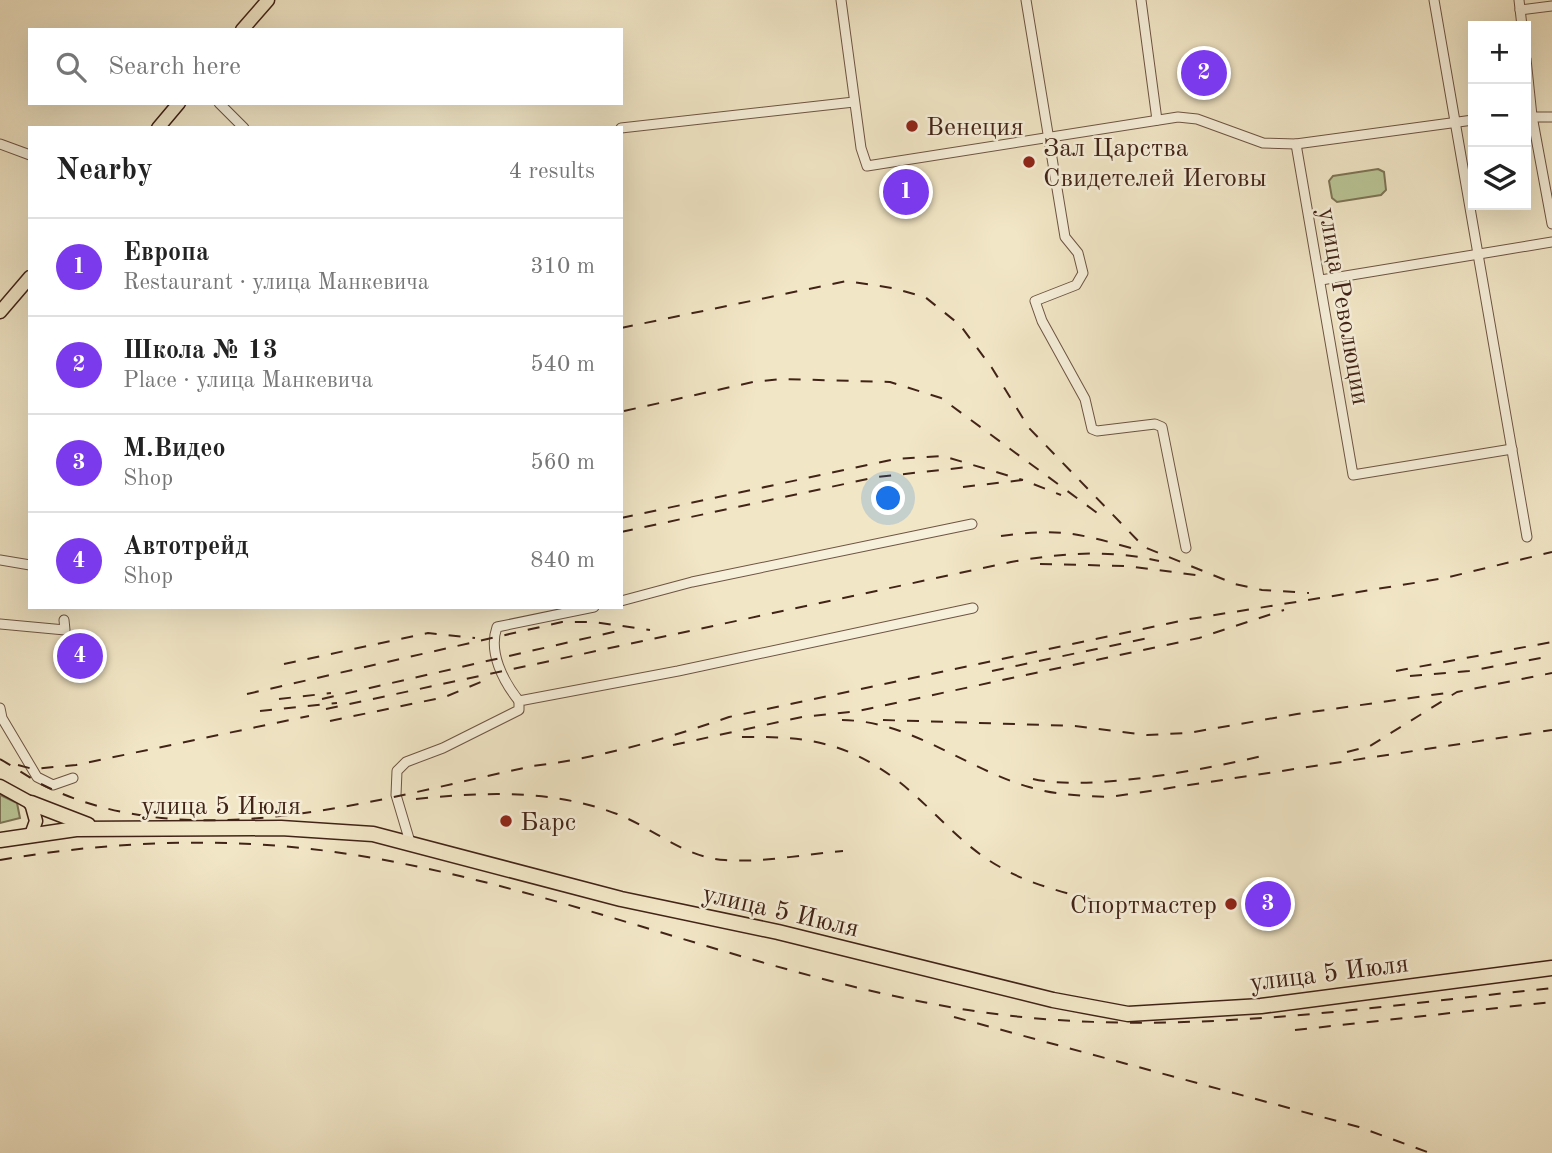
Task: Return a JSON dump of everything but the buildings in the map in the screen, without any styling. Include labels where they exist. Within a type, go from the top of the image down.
[{"type":"highway","points":[[31,803],[103,829]]},
{"type":"highway","name":"улица 5 Июля","points":[[0,840],[103,829],[281,828],[373,834],[621,899],[778,932],[1053,1000],[1128,1014],[1261,1006],[1552,968]]},
{"type":"main road","points":[[244,28],[268,0]]},
{"type":"main road","points":[[160,126],[177,105]]},
{"type":"main road","points":[[0,312],[28,279]]},
{"type":"main road","points":[[0,786],[31,803],[36,821],[31,835]]},
{"type":"street","points":[[841,0],[861,148],[867,166],[1157,120],[1197,119],[1263,143],[1296,144],[1468,121]]},
{"type":"street","points":[[1026,0],[1065,237],[1078,253],[1083,272],[1076,285],[1035,301],[1042,321],[1085,399],[1090,425],[1097,431],[1155,424],[1161,427],[1186,548]]},
{"type":"street","points":[[1141,0],[1157,120]]},
{"type":"street","points":[[1434,0],[1527,537]]},
{"type":"street","points":[[1520,5],[1552,6]]},
{"type":"street","points":[[623,128],[854,102]]},
{"type":"street","points":[[221,105],[242,126]]},
{"type":"street","points":[[1531,116],[1552,117]]},
{"type":"street","points":[[1531,119],[1536,125],[1552,224]]},
{"type":"street","points":[[0,144],[28,154]]},
{"type":"street","name":"улица Революции","points":[[1296,144],[1353,475],[1512,449]]},
{"type":"street","points":[[1321,280],[1552,242]]},
{"type":"street","points":[[623,600],[692,582],[972,524]]},
{"type":"street","points":[[0,560],[28,565]]},
{"type":"street","points":[[519,701],[678,671],[973,608]]},
{"type":"street","points":[[410,842],[396,795],[397,771],[405,762],[443,748],[519,710],[519,701],[507,685],[498,662],[492,639],[497,627],[584,609]]},
{"type":"street","points":[[0,624],[65,630],[64,620]]},
{"type":"street","points":[[0,708],[2,718],[37,777],[53,785],[74,778]]},
{"type":"green space","points":[[1378,169],[1384,172],[1386,190],[1381,195],[1337,202],[1332,198],[1329,181],[1333,176]]},
{"type":"green space","points":[[0,795],[17,803],[20,818],[0,823]]},
{"type":"railway","points":[[623,328],[847,281],[892,288],[925,297],[960,325],[992,368],[1029,428],[1144,547],[1235,584],[1262,590],[1309,593]]},
{"type":"railway","points":[[624,411],[753,382],[782,379],[890,382],[941,398],[1104,518]]},
{"type":"railway","points":[[623,518],[895,459],[943,456],[1023,480]]},
{"type":"railway","points":[[623,532],[877,477],[968,467]]},
{"type":"railway","points":[[963,487],[1023,480],[1061,495]]},
{"type":"railway","points":[[1001,536],[1038,532],[1067,533],[1131,548]]},
{"type":"railway","points":[[0,759],[41,784],[99,806],[160,818],[222,820],[286,816],[349,806],[533,766],[607,753],[729,717],[1190,619],[1445,578],[1552,552]]},
{"type":"railway","points":[[326,709],[1011,562],[1085,554],[1122,555],[1159,561]]},
{"type":"railway","points":[[1040,564],[1126,566],[1196,575]]},
{"type":"railway","points":[[673,745],[802,717],[858,711],[1199,638],[1284,610]]},
{"type":"railway","points":[[247,694],[562,622],[594,622],[650,630]]},
{"type":"railway","points":[[322,699],[622,630]]},
{"type":"railway","points":[[284,664],[428,633],[475,638]]},
{"type":"railway","points":[[992,671],[1153,637]]},
{"type":"railway","points":[[1396,671],[1552,642]]},
{"type":"railway","points":[[1410,676],[1469,671],[1552,656]]},
{"type":"railway","points":[[1347,752],[1370,746],[1457,692],[1552,673]]},
{"type":"railway","points":[[330,721],[445,697],[483,681]]},
{"type":"railway","points":[[279,699],[331,693]]},
{"type":"railway","points":[[883,720],[1075,726],[1147,735],[1188,733],[1446,693]]},
{"type":"railway","points":[[260,711],[337,703]]},
{"type":"railway","points":[[18,765],[33,769],[76,765],[309,716]]},
{"type":"railway","points":[[842,720],[892,728],[1005,779],[1039,790],[1110,797],[1552,730]]},
{"type":"railway","points":[[742,737],[784,738],[822,743],[858,756],[894,778],[971,847],[1000,867],[1046,887],[1127,908]]},
{"type":"railway","points":[[1033,779],[1085,783],[1116,781],[1182,772],[1266,755]]},
{"type":"railway","points":[[416,799],[518,794],[567,800],[617,814],[696,854],[725,860],[768,859],[843,851]]},
{"type":"railway","points":[[0,860],[88,848],[177,843],[266,845],[355,855],[509,888],[737,955],[890,995],[968,1010],[1041,1019],[1187,1022],[1260,1018],[1552,988]]},
{"type":"railway","points":[[1295,1030],[1552,1002]]},
{"type":"railway","points":[[954,1017],[1359,1127],[1430,1153]]},
{"type":"place","name":"Школа № 13","points":[[1204,73]]},
{"type":"place","name":"Венеция","points":[[912,126]]},
{"type":"place","name":"Зал Царства Свидетелей Иеговы","points":[[1029,162]]},
{"type":"place","name":"Европа","points":[[906,192]]},
{"type":"place","name":"Автотрейд","points":[[80,656]]},
{"type":"place","name":"Барс","points":[[506,821]]},
{"type":"place","name":"Спортмастер","points":[[1231,904]]},
{"type":"place","name":"М.Видео","points":[[1268,904]]}]
